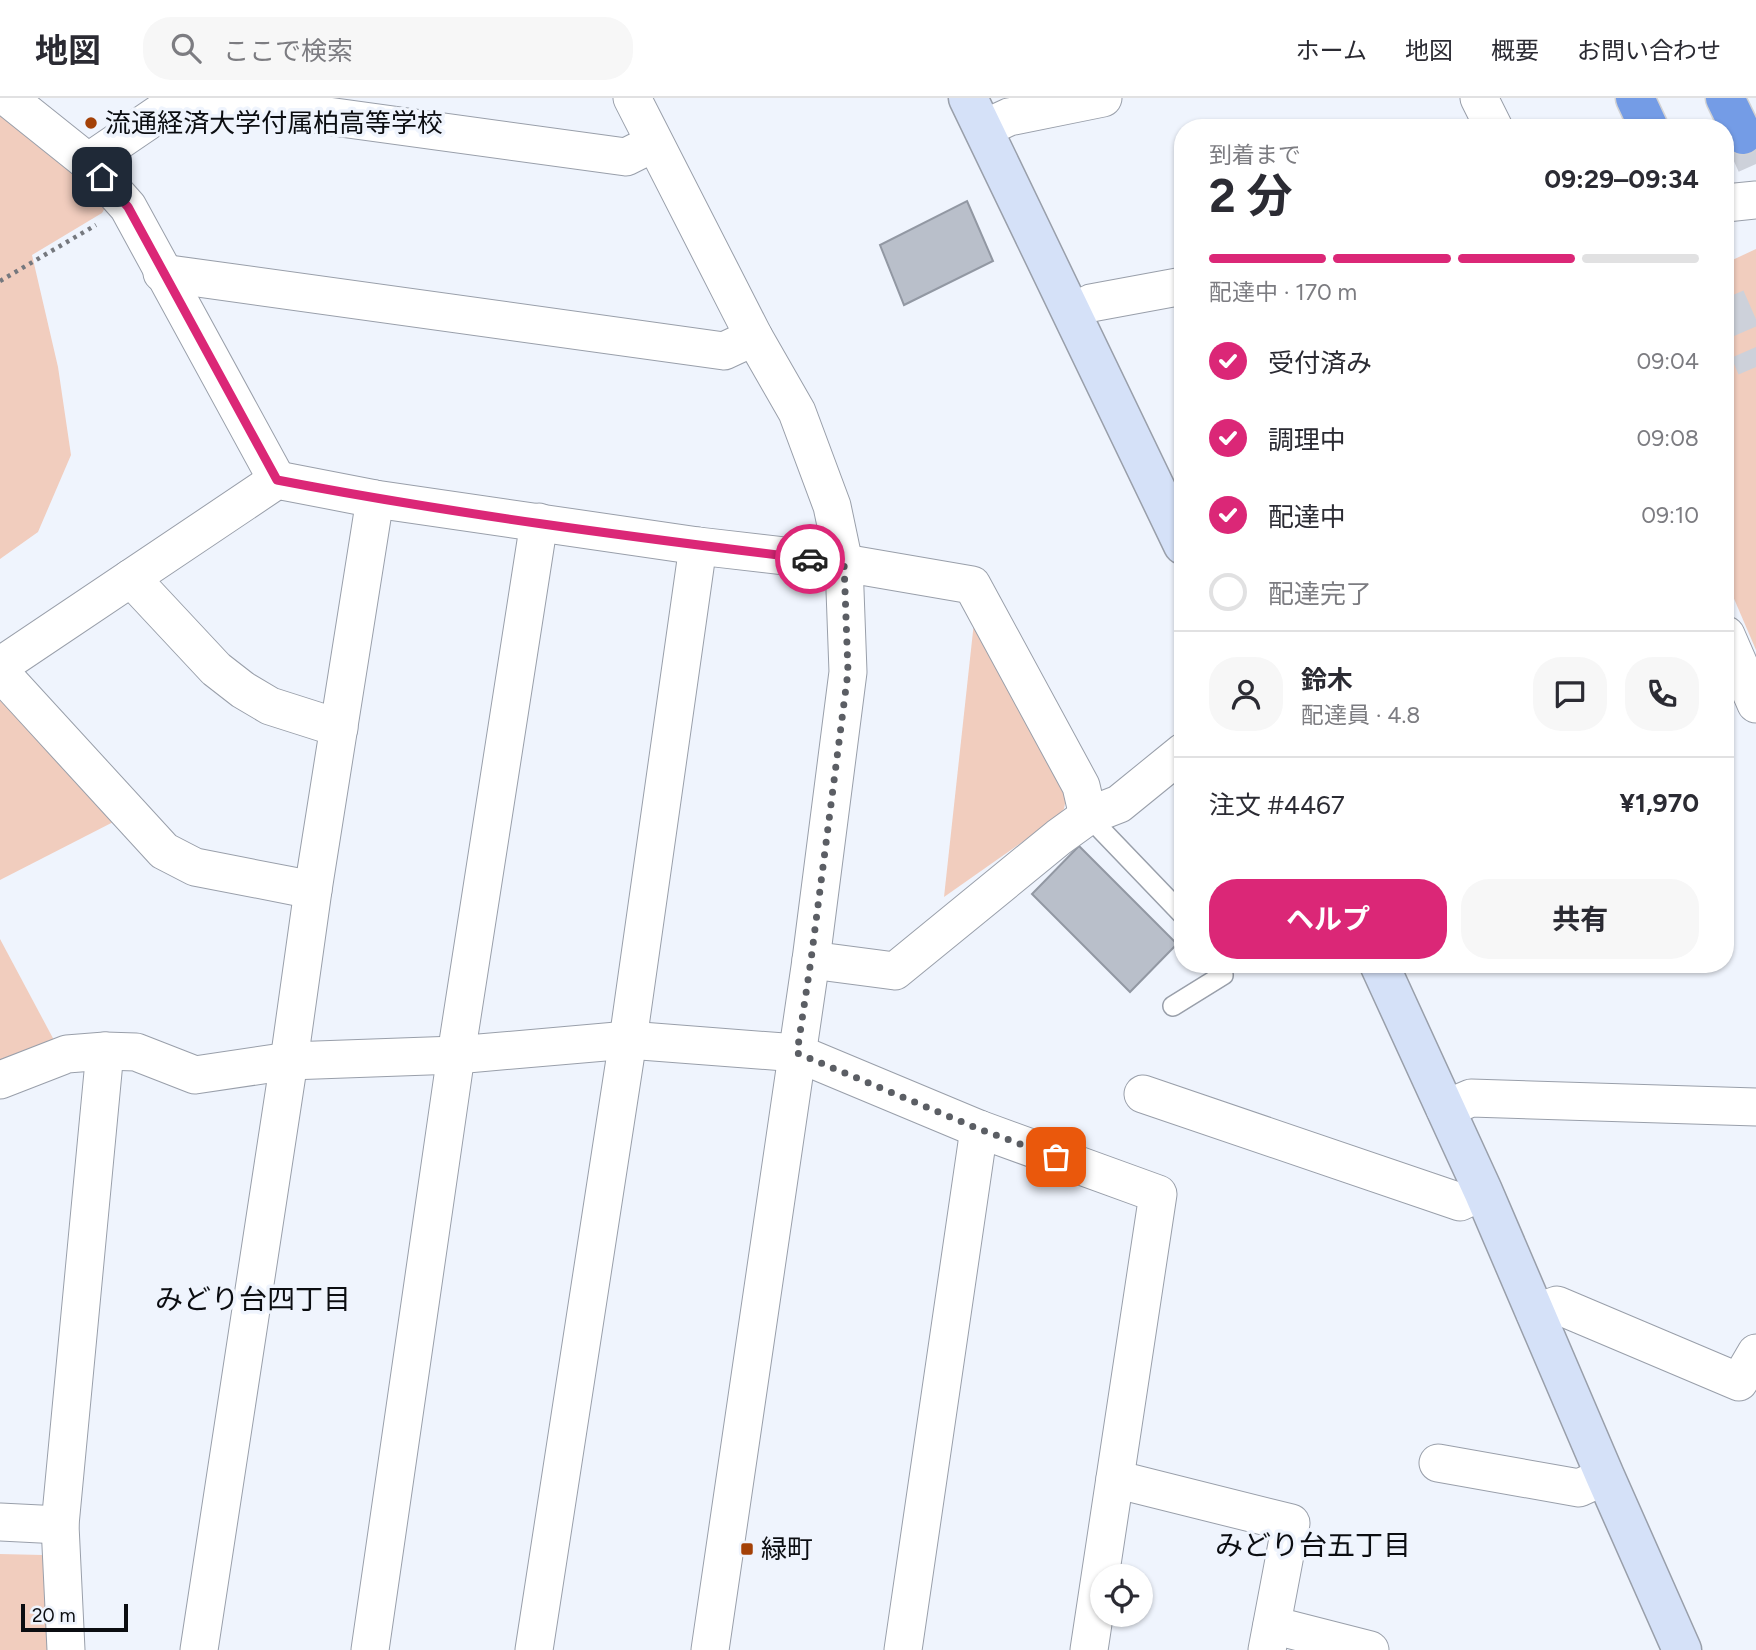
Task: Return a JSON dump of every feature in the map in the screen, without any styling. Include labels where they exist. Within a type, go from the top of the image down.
[{"type":"highway","points":[[1635,98],[1645,119]]},
{"type":"highway","points":[[1726,98],[1743,135]]},
{"type":"street","points":[[8,98],[88,162],[128,207],[277,480]]},
{"type":"street","points":[[88,162],[182,98]]},
{"type":"street","points":[[196,98],[626,157],[654,143]]},
{"type":"street","points":[[632,98],[754,338],[797,412],[832,506],[844,563],[848,672],[811,960],[710,1650]]},
{"type":"street","points":[[976,113],[1009,117],[1103,98]]},
{"type":"street","points":[[1479,98],[1490,119]]},
{"type":"street","points":[[976,113],[1174,526]]},
{"type":"street","points":[[1734,202],[1756,200]]},
{"type":"street","points":[[162,273],[724,351],[754,338]]},
{"type":"street","points":[[1072,312],[1091,303],[1174,288]]},
{"type":"street","points":[[0,666],[277,480],[376,499],[698,546],[844,563],[972,585],[1081,786],[1088,816]]},
{"type":"street","points":[[199,1650],[313,890],[376,499]]},
{"type":"street","points":[[370,1650],[456,1055],[539,522]]},
{"type":"street","points":[[534,1650],[628,1040],[698,546]]},
{"type":"street","points":[[131,578],[215,669],[243,690],[270,706],[339,728]]},
{"type":"street","points":[[1734,653],[1756,704]]},
{"type":"street","points":[[0,672],[164,851],[195,867],[313,890]]},
{"type":"street","points":[[811,960],[895,971],[1059,837],[1088,816],[1119,804],[1174,759]]},
{"type":"street","points":[[1383,973],[1482,1191],[1682,1650]]},
{"type":"street","points":[[0,1080],[67,1054],[105,1051],[136,1052],[195,1075],[289,1061],[456,1055],[628,1040],[797,1053],[979,1129],[1158,1194],[1089,1650]]},
{"type":"street","points":[[66,1650],[60,1525],[105,1051]]},
{"type":"street","points":[[1143,1094],[1460,1202],[1482,1191]]},
{"type":"street","points":[[1445,1109],[1471,1098],[1756,1107]]},
{"type":"street","points":[[904,1650],[979,1129]]},
{"type":"street","points":[[1535,1314],[1557,1305],[1739,1382],[1756,1353]]},
{"type":"street","points":[[1438,1463],[1579,1488],[1605,1475]]},
{"type":"street","points":[[1115,1479],[1291,1523],[1270,1637],[1370,1650]]},
{"type":"street","points":[[0,1522],[60,1525]]},
{"type":"lane","points":[[1088,816],[1174,906]]},
{"type":"lane","points":[[1173,1006],[1223,973]]},
{"type":"path","points":[[0,281],[128,207]]},
{"type":"shaded area","points":[[0,109],[62,149],[106,206],[102,213],[32,255],[58,367],[71,455],[38,532],[0,559]]},
{"type":"shaded area","points":[[1756,249],[1756,650],[1734,599],[1734,259]]},
{"type":"shaded area","points":[[975,613],[1067,793],[1064,809],[1055,819],[944,897]]},
{"type":"shaded area","points":[[0,687],[123,817],[0,880]]},
{"type":"shaded area","points":[[0,939],[55,1042],[0,1065]]},
{"type":"shaded area","points":[[0,1554],[43,1555],[50,1650],[0,1650]]},
{"type":"building","points":[[967,201],[993,261],[904,305],[880,245]]},
{"type":"building","points":[[1079,846],[1174,941],[1174,947],[1130,992],[1032,894]]},
{"type":"tunnel","points":[[1743,135],[1756,164]]},
{"type":"tunnel","points":[[1734,316],[1756,367]]},
{"type":"way so far","points":[[810,559],[844,563],[848,672],[797,1053],[979,1129],[1056,1157]]},
{"type":"place","name":"流通経済大学付属柏高等学校","points":[[91,123]]},
{"type":"place","name":"緑町","points":[[747,1549]]},
{"type":"district","name":"みどり台四丁目","points":[[253,1299]]},
{"type":"district","name":"みどり台五丁目","points":[[1313,1545]]},
{"type":"route","points":[[102,177],[128,207],[277,480],[376,499],[698,546],[810,559]]}]
